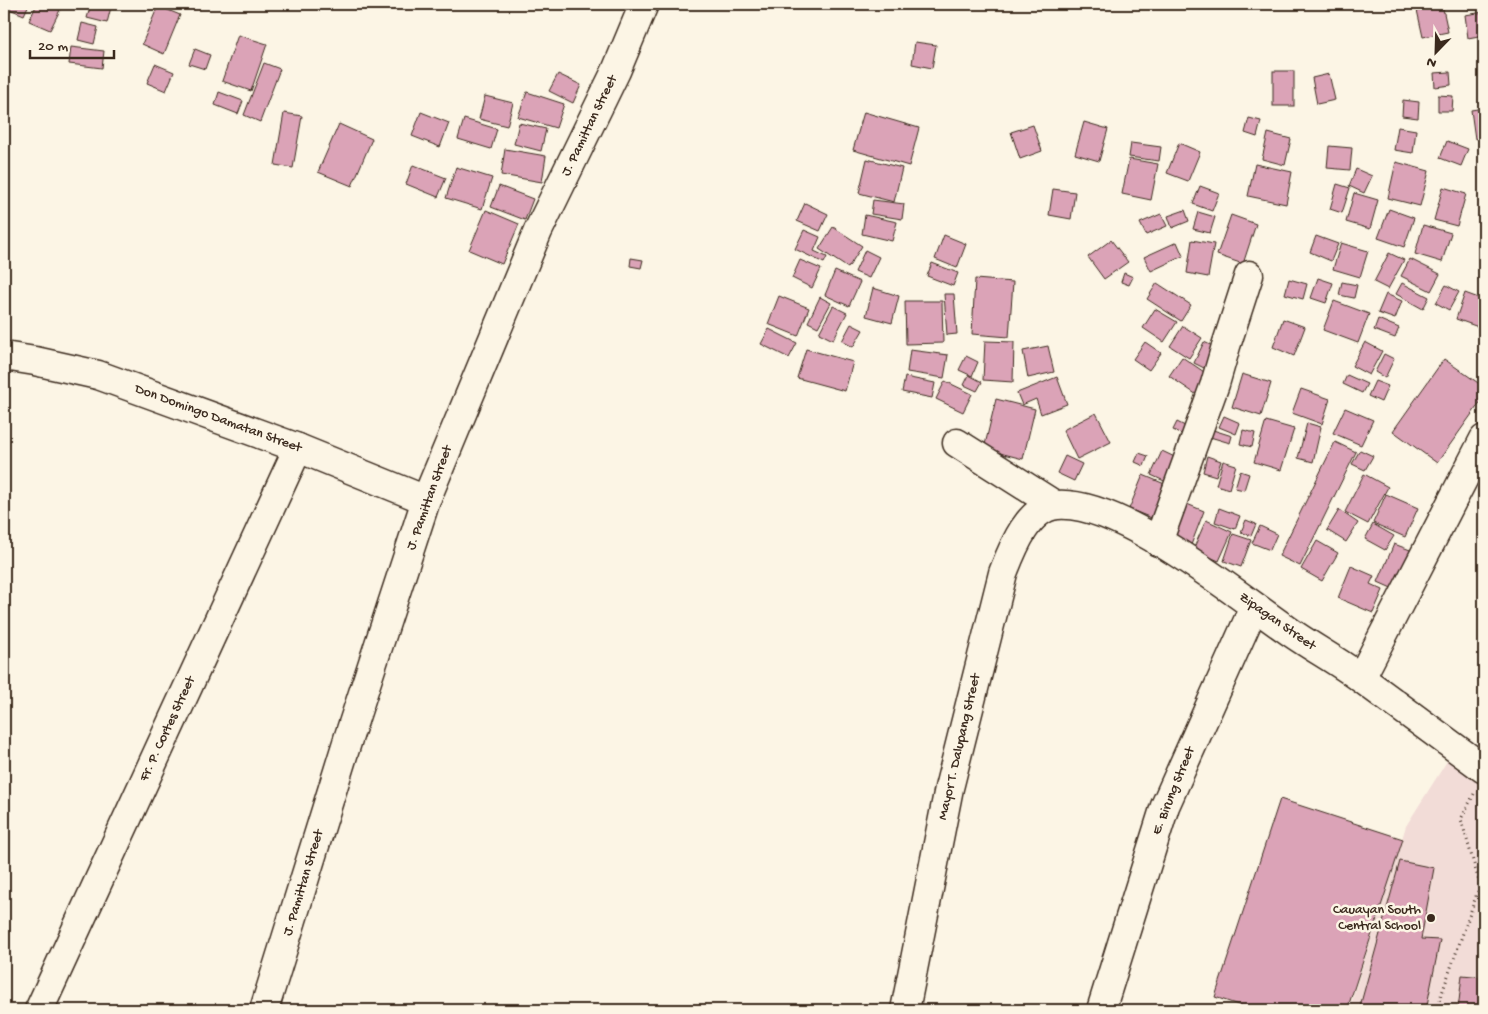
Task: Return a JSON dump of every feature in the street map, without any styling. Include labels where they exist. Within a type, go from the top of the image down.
[{"type":"street","name":"J. Pamittan Street","points":[[264,1010],[348,739],[426,500],[538,231],[616,72],[644,4]]},
{"type":"street","points":[[1158,542],[1215,384],[1250,274]]},
{"type":"street","name":"Don Domingo Damatan Street","points":[[4,356],[98,374],[298,448],[426,500]]},
{"type":"street","points":[[1360,678],[1484,439]]},
{"type":"street","points":[[957,443],[1055,505]]},
{"type":"street","name":"Fr. P. Cortes Street","points":[[39,1010],[298,448]]},
{"type":"street","name":"Zipagan Street","points":[[1055,505],[1079,506],[1114,518],[1179,553],[1254,607],[1360,678],[1480,778]]},
{"type":"street","name":"Mayor T. Dalupang Street","points":[[905,1010],[949,788],[1003,573],[1016,539],[1039,512],[1055,505]]},
{"type":"street","name":"E. Birung Street","points":[[1101,1010],[1164,806],[1254,607]]},
{"type":"path","points":[[1436,1010],[1482,886],[1461,820],[1480,778]]},
{"type":"shaded area","name":"Cauayan South Central School","points":[[1449,758],[1484,782],[1484,1010],[1349,1010],[1406,826]]},
{"type":"building","points":[[8,4],[29,4],[24,15],[7,8]]},
{"type":"building","points":[[37,4],[48,4],[60,10],[50,30],[29,21]]},
{"type":"building","points":[[91,4],[111,7],[107,23],[87,18]]},
{"type":"building","points":[[1442,4],[1448,32],[1423,37],[1417,10]]},
{"type":"building","points":[[158,6],[180,15],[164,54],[142,44]]},
{"type":"building","points":[[1484,12],[1484,35],[1468,38],[1465,15]]},
{"type":"building","points":[[82,23],[98,27],[94,44],[78,40]]},
{"type":"building","points":[[238,35],[267,44],[251,91],[222,81]]},
{"type":"building","points":[[915,42],[936,45],[932,68],[912,64]]},
{"type":"building","points":[[71,47],[104,51],[102,68],[69,64]]},
{"type":"building","points":[[195,49],[210,55],[205,69],[189,64]]},
{"type":"building","points":[[264,63],[280,69],[260,122],[244,115]]},
{"type":"building","points":[[155,64],[174,72],[166,91],[147,83]]},
{"type":"building","points":[[1273,71],[1294,71],[1294,106],[1273,106]]},
{"type":"building","points":[[1450,72],[1451,85],[1435,87],[1434,73]]},
{"type":"building","points":[[558,74],[581,85],[573,103],[549,91]]},
{"type":"building","points":[[1329,74],[1335,100],[1317,104],[1312,78]]},
{"type":"building","points":[[219,92],[243,101],[238,114],[215,105]]},
{"type":"building","points":[[527,92],[564,104],[556,128],[518,117]]},
{"type":"building","points":[[1438,95],[1453,96],[1452,111],[1438,111]]},
{"type":"building","points":[[485,96],[513,103],[507,126],[479,119]]},
{"type":"building","points":[[1403,100],[1419,102],[1418,118],[1402,116]]},
{"type":"building","points":[[1484,108],[1484,137],[1475,139],[1471,110]]},
{"type":"building","points":[[421,112],[449,123],[440,147],[412,136]]},
{"type":"building","points":[[864,112],[919,128],[909,166],[853,150]]},
{"type":"building","points":[[284,113],[302,116],[293,168],[275,165]]},
{"type":"building","points":[[1249,118],[1261,121],[1257,137],[1245,133]]},
{"type":"building","points":[[464,119],[497,129],[491,149],[458,139]]},
{"type":"building","points":[[1084,122],[1108,129],[1099,161],[1075,154]]},
{"type":"building","points":[[519,123],[546,129],[541,151],[514,144]]},
{"type":"building","points":[[339,124],[372,139],[352,186],[318,172]]},
{"type":"building","points":[[1033,125],[1042,151],[1020,159],[1011,132]]},
{"type":"building","points":[[1398,127],[1416,130],[1413,153],[1394,150]]},
{"type":"building","points":[[1268,133],[1291,139],[1285,165],[1262,159]]},
{"type":"building","points":[[1447,141],[1468,149],[1461,166],[1440,158]]},
{"type":"building","points":[[1131,143],[1161,147],[1159,161],[1129,157]]},
{"type":"building","points":[[1179,143],[1200,152],[1188,181],[1167,173]]},
{"type":"building","points":[[1329,146],[1352,148],[1350,170],[1327,168]]},
{"type":"building","points":[[505,149],[546,156],[542,182],[501,175]]},
{"type":"building","points":[[867,159],[902,168],[894,202],[859,193]]},
{"type":"building","points":[[1129,159],[1158,164],[1151,200],[1122,194]]},
{"type":"building","points":[[1396,162],[1429,171],[1420,206],[1388,198]]},
{"type":"building","points":[[1255,164],[1292,172],[1286,204],[1248,196]]},
{"type":"building","points":[[413,165],[446,178],[438,197],[406,184]]},
{"type":"building","points":[[456,167],[492,178],[482,209],[446,198]]},
{"type":"building","points":[[1356,169],[1372,176],[1364,193],[1349,186]]},
{"type":"building","points":[[1337,184],[1350,188],[1342,213],[1330,209]]},
{"type":"building","points":[[499,186],[533,199],[525,220],[491,207]]},
{"type":"building","points":[[1200,186],[1219,193],[1212,211],[1193,204]]},
{"type":"building","points":[[1443,187],[1466,194],[1457,226],[1434,220]]},
{"type":"building","points":[[1053,189],[1075,192],[1071,219],[1049,215]]},
{"type":"building","points":[[1354,193],[1378,200],[1370,229],[1346,222]]},
{"type":"building","points":[[873,200],[904,204],[902,219],[871,214]]},
{"type":"building","points":[[805,203],[828,214],[820,231],[797,221]]},
{"type":"building","points":[[1389,209],[1414,218],[1404,247],[1378,238]]},
{"type":"building","points":[[486,210],[519,224],[502,264],[469,250]]},
{"type":"building","points":[[1185,210],[1189,221],[1172,228],[1168,216]]},
{"type":"building","points":[[1198,212],[1215,217],[1210,233],[1193,229]]},
{"type":"building","points":[[1161,214],[1167,226],[1146,235],[1140,223]]},
{"type":"building","points":[[865,215],[897,222],[892,241],[862,234]]},
{"type":"building","points":[[1231,215],[1256,224],[1243,264],[1217,255]]},
{"type":"building","points":[[1423,225],[1451,233],[1442,262],[1415,254]]},
{"type":"building","points":[[833,227],[862,246],[848,268],[819,249]]},
{"type":"building","points":[[804,230],[820,237],[814,251],[827,257],[824,263],[795,249]]},
{"type":"building","points":[[944,235],[966,244],[957,268],[935,259]]},
{"type":"building","points":[[1316,236],[1338,244],[1331,261],[1310,252]]},
{"type":"building","points":[[1111,240],[1128,262],[1104,279],[1088,257]]},
{"type":"building","points":[[1192,240],[1214,244],[1208,277],[1187,273]]},
{"type":"building","points":[[1177,242],[1183,256],[1151,271],[1144,257]]},
{"type":"building","points":[[1341,243],[1368,251],[1360,277],[1333,269]]},
{"type":"building","points":[[865,250],[879,257],[869,278],[855,272]]},
{"type":"building","points":[[1389,253],[1404,260],[1388,289],[1374,282]]},
{"type":"building","points":[[631,258],[643,260],[641,268],[630,266]]},
{"type":"building","points":[[1410,259],[1440,274],[1431,291],[1401,276]]},
{"type":"building","points":[[800,260],[821,269],[812,288],[792,278]]},
{"type":"building","points":[[932,263],[958,273],[953,286],[927,276]]},
{"type":"building","points":[[835,271],[860,282],[849,306],[825,295]]},
{"type":"building","points":[[1124,273],[1133,277],[1129,285],[1121,282]]},
{"type":"building","points":[[1318,278],[1333,283],[1326,303],[1311,298]]},
{"type":"building","points":[[975,279],[1013,282],[1009,337],[972,334]]},
{"type":"building","points":[[1289,279],[1307,284],[1303,299],[1285,294]]},
{"type":"building","points":[[1342,282],[1357,285],[1354,298],[1339,295]]},
{"type":"building","points":[[1157,283],[1191,305],[1181,321],[1147,299]]},
{"type":"building","points":[[1402,283],[1429,297],[1423,309],[1396,294]]},
{"type":"building","points":[[1446,285],[1459,292],[1449,310],[1436,303]]},
{"type":"building","points":[[873,288],[899,296],[892,323],[866,316]]},
{"type":"building","points":[[1465,293],[1484,300],[1484,329],[1456,319]]},
{"type":"building","points":[[944,294],[954,294],[957,334],[947,335]]},
{"type":"building","points":[[1386,294],[1402,301],[1395,319],[1378,313]]},
{"type":"building","points":[[779,296],[809,308],[798,336],[768,324]]},
{"type":"building","points":[[820,297],[831,303],[818,327],[808,322]]},
{"type":"building","points":[[905,301],[942,301],[943,343],[906,344]]},
{"type":"building","points":[[1334,301],[1369,314],[1358,343],[1323,330]]},
{"type":"building","points":[[833,306],[847,313],[833,340],[819,333]]},
{"type":"building","points":[[1155,309],[1177,322],[1164,342],[1143,328]]},
{"type":"building","points":[[1283,319],[1305,327],[1294,356],[1273,347]]},
{"type":"building","points":[[1378,319],[1399,328],[1395,338],[1374,330]]},
{"type":"building","points":[[851,324],[863,330],[853,347],[842,341]]},
{"type":"building","points":[[1183,326],[1202,338],[1189,358],[1170,346]]},
{"type":"building","points":[[769,329],[797,343],[789,358],[761,344]]},
{"type":"building","points":[[985,341],[1014,342],[1013,382],[983,380]]},
{"type":"building","points":[[1145,342],[1161,353],[1149,370],[1133,359]]},
{"type":"building","points":[[1204,342],[1223,351],[1212,372],[1194,363]]},
{"type":"building","points":[[1365,342],[1382,351],[1369,375],[1352,366]]},
{"type":"building","points":[[1048,346],[1054,372],[1028,378],[1023,351]]},
{"type":"building","points":[[806,349],[853,362],[845,391],[797,378]]},
{"type":"building","points":[[910,350],[948,355],[944,378],[907,372]]},
{"type":"building","points":[[1384,354],[1394,359],[1385,378],[1375,372]]},
{"type":"building","points":[[966,356],[978,362],[972,376],[959,370]]},
{"type":"building","points":[[1182,357],[1213,378],[1200,397],[1169,376]]},
{"type":"building","points":[[1444,359],[1484,387],[1484,397],[1437,463],[1393,431]]},
{"type":"building","points":[[1242,374],[1271,383],[1261,416],[1232,407]]},
{"type":"building","points":[[969,375],[982,382],[977,391],[964,385]]},
{"type":"building","points":[[1347,375],[1367,384],[1362,393],[1343,384]]},
{"type":"building","points":[[905,377],[935,383],[932,398],[902,392]]},
{"type":"building","points":[[1057,377],[1067,404],[1041,414],[1036,399],[1022,405],[1017,393]]},
{"type":"building","points":[[945,381],[972,394],[963,412],[936,399]]},
{"type":"building","points":[[1375,381],[1388,386],[1381,402],[1368,396]]},
{"type":"building","points":[[1301,389],[1330,399],[1322,424],[1292,413]]},
{"type":"building","points":[[996,399],[1035,409],[1023,459],[984,449]]},
{"type":"building","points":[[1345,408],[1373,420],[1361,445],[1333,433]]},
{"type":"building","points":[[1096,413],[1111,442],[1077,459],[1063,430]]},
{"type":"building","points":[[1224,416],[1240,423],[1236,434],[1219,427]]},
{"type":"building","points":[[1266,421],[1294,429],[1281,470],[1254,462]]},
{"type":"building","points":[[1177,422],[1187,427],[1184,435],[1173,430]]},
{"type":"building","points":[[1307,423],[1321,427],[1313,462],[1298,458]]},
{"type":"building","points":[[1213,430],[1232,436],[1230,443],[1210,437]]},
{"type":"building","points":[[1243,430],[1255,433],[1252,447],[1240,444]]},
{"type":"building","points":[[1335,442],[1356,452],[1300,566],[1279,556]]},
{"type":"building","points":[[1360,450],[1373,456],[1365,470],[1352,464]]},
{"type":"building","points":[[1162,451],[1183,461],[1173,485],[1151,475]]},
{"type":"building","points":[[1139,453],[1148,456],[1144,466],[1135,462]]},
{"type":"building","points":[[1065,456],[1082,464],[1074,481],[1057,473]]},
{"type":"building","points":[[1207,456],[1221,461],[1216,476],[1203,472]]},
{"type":"building","points":[[1223,461],[1236,465],[1229,489],[1216,485]]},
{"type":"building","points":[[1240,471],[1249,474],[1244,490],[1235,488]]},
{"type":"building","points":[[1364,474],[1388,487],[1368,524],[1345,512]]},
{"type":"building","points":[[1143,475],[1167,485],[1154,519],[1129,509]]},
{"type":"building","points":[[1386,494],[1418,508],[1405,537],[1373,523]]},
{"type":"building","points":[[1182,502],[1204,511],[1191,545],[1169,536]]},
{"type":"building","points":[[1219,508],[1240,516],[1235,529],[1215,522]]},
{"type":"building","points":[[1339,510],[1358,523],[1346,542],[1327,530]]},
{"type":"building","points":[[1206,520],[1232,532],[1219,561],[1193,550]]},
{"type":"building","points":[[1246,520],[1256,524],[1251,536],[1241,532]]},
{"type":"building","points":[[1373,524],[1394,536],[1385,550],[1365,539]]},
{"type":"building","points":[[1260,526],[1277,534],[1270,550],[1252,543]]},
{"type":"building","points":[[1233,534],[1251,540],[1241,567],[1224,561]]},
{"type":"building","points":[[1317,541],[1338,553],[1322,581],[1301,569]]},
{"type":"building","points":[[1394,544],[1413,551],[1396,590],[1378,582]]},
{"type":"building","points":[[1351,566],[1374,576],[1370,584],[1383,590],[1373,613],[1338,598]]},
{"type":"building","points":[[1280,799],[1403,839],[1347,1010],[1253,1010],[1215,997]]},
{"type":"building","points":[[1400,861],[1434,868],[1421,939],[1440,940],[1426,1010],[1359,1010]]},
{"type":"building","points":[[1462,975],[1484,977],[1484,1010],[1458,1010]]},
{"type":"place","name":"Cauayan South Central School","points":[[1431,918]]}]
